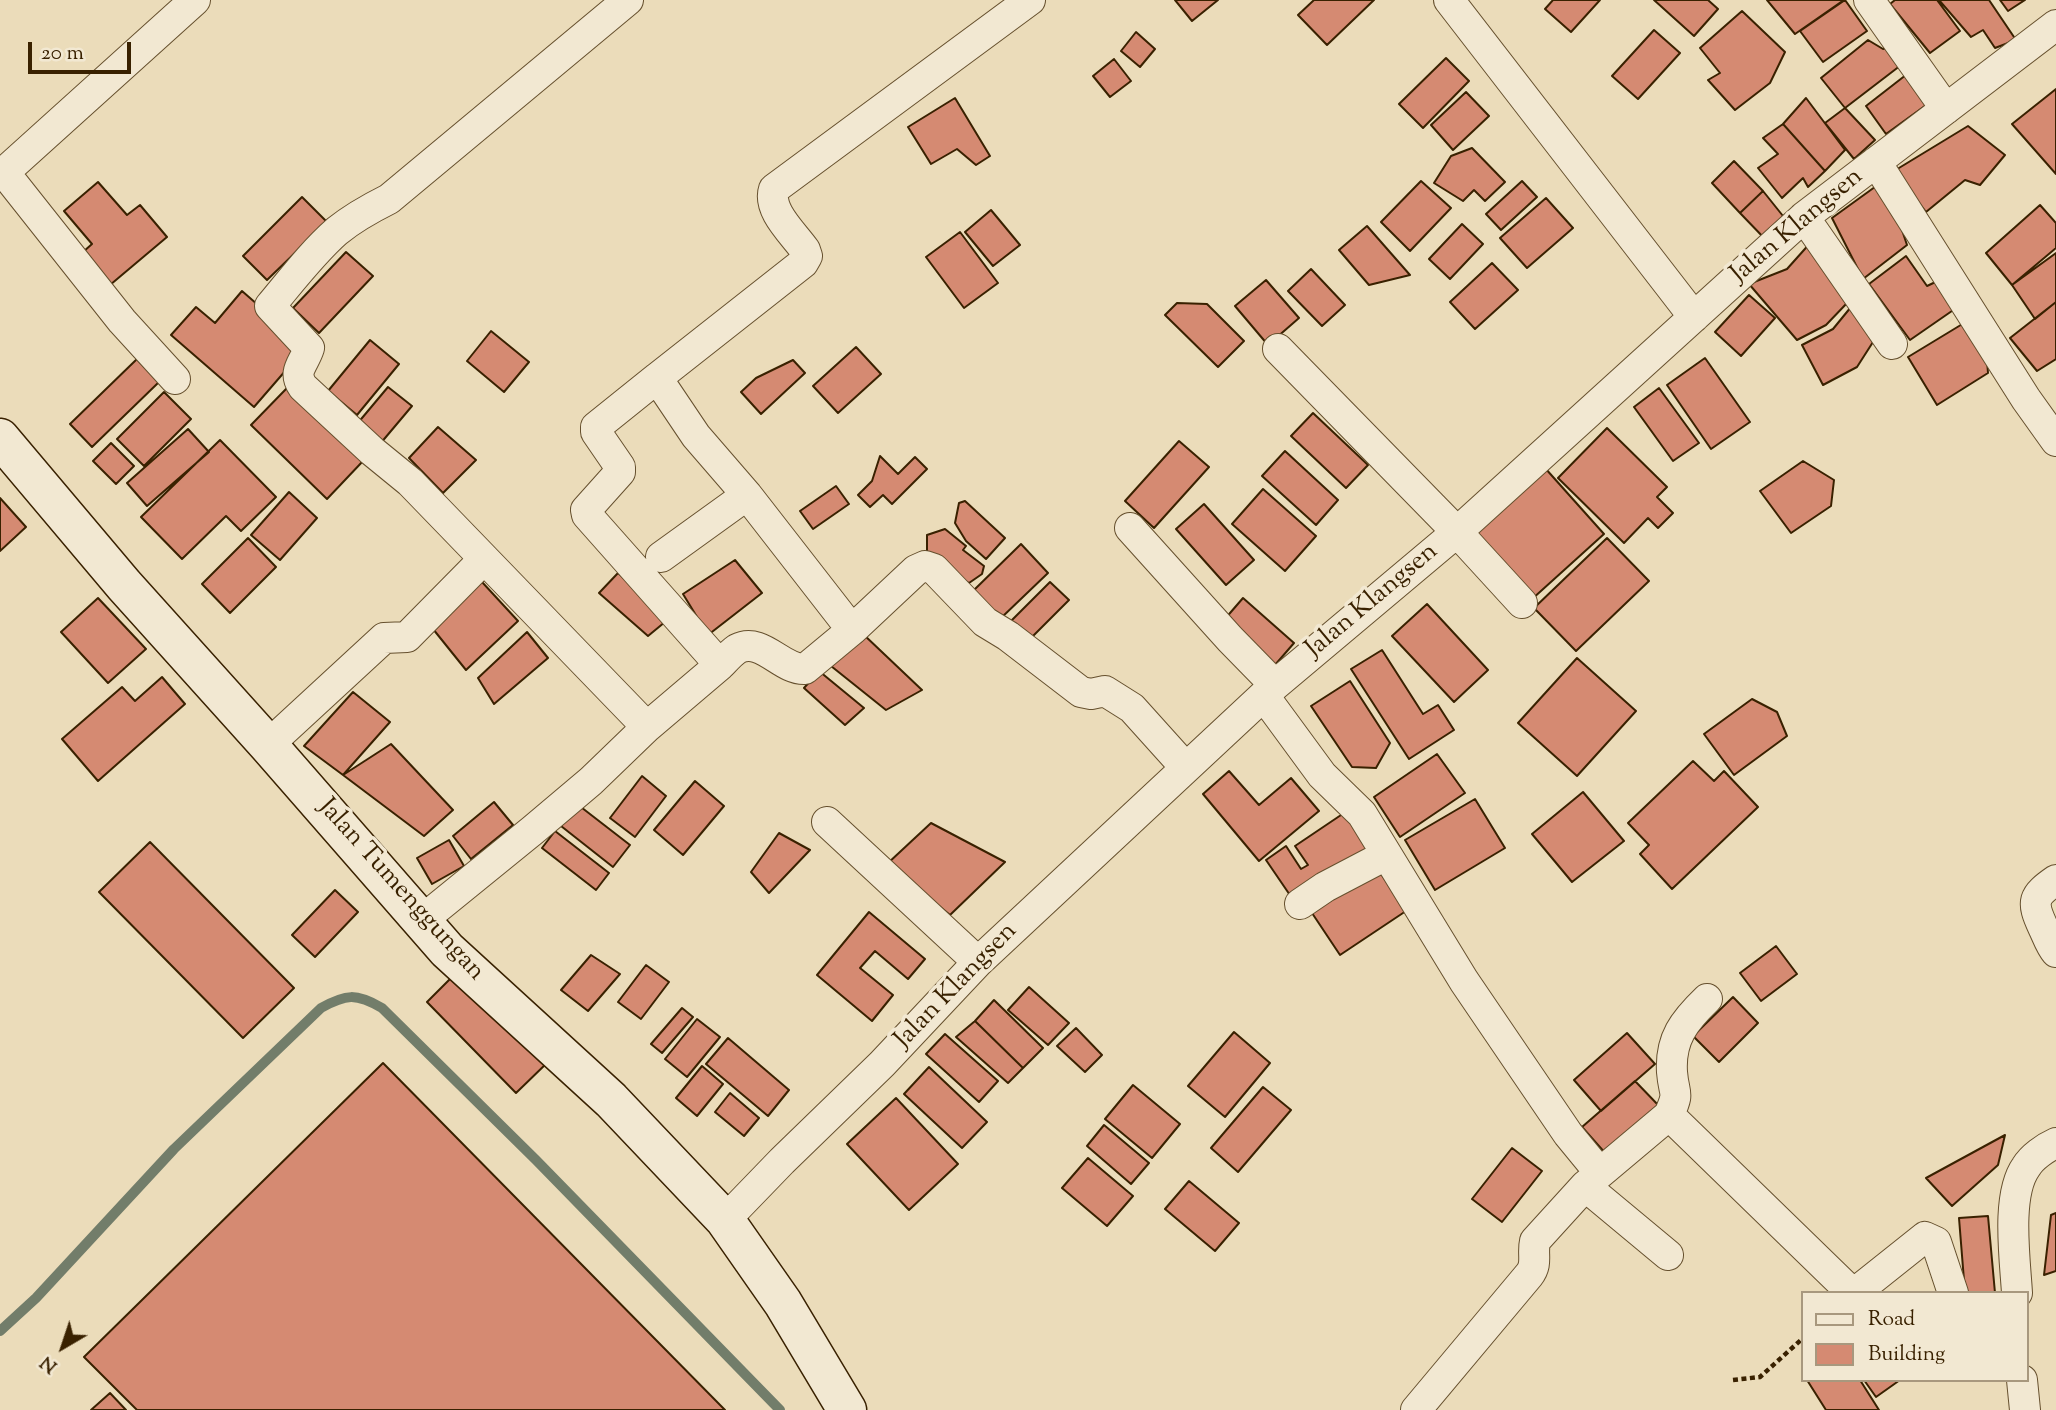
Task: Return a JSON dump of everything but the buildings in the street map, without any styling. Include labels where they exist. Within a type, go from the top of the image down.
[{"type":"street","points":[[175,379],[121,321],[2,174],[195,0]]},
{"type":"street","points":[[628,0],[389,199],[337,231],[270,306],[309,348],[306,358],[298,368],[297,379],[303,387],[410,482],[647,727]]},
{"type":"street","points":[[720,665],[587,515],[586,510],[620,472],[620,467],[596,432],[596,427],[803,263],[807,256],[805,250],[774,207],[771,197],[774,189],[1030,0]]},
{"type":"street","points":[[1449,0],[1694,317]]},
{"type":"street","points":[[1869,0],[1947,109]]},
{"type":"street","name":"Jalan Klangsen","points":[[726,1220],[782,1161],[882,1064],[978,962],[1269,690],[1457,532],[1804,217],[2056,25]]},
{"type":"street","points":[[1876,162],[2026,400],[2056,441]]},
{"type":"street","points":[[1804,217],[1892,344]]},
{"type":"street","points":[[1278,349],[1457,532],[1522,603]]},
{"type":"street","points":[[657,378],[696,436],[747,495],[852,630]]},
{"type":"street","name":"Jalan Tumenggungan","points":[[0,439],[124,585],[447,950],[611,1100],[726,1220],[783,1303],[847,1410]]},
{"type":"street","points":[[661,557],[747,495]]},
{"type":"street","points":[[1130,528],[1230,639],[1269,690],[1321,775],[1362,814],[1464,981],[1568,1134],[1593,1179],[1668,1255]]},
{"type":"street","points":[[268,745],[384,638],[407,637],[484,559]]},
{"type":"street","points":[[421,921],[552,814],[737,649],[758,648],[793,668],[805,669],[852,630],[916,570],[925,566],[934,569],[985,622],[1008,636],[1081,692],[1091,694],[1105,691],[1132,708],[1186,768]]},
{"type":"street","points":[[827,822],[978,962]]},
{"type":"street","points":[[1300,904],[1325,887],[1386,855]]},
{"type":"street","points":[[2056,880],[2040,891],[2035,901],[2035,909],[2056,952]]},
{"type":"street","points":[[1416,1410],[1530,1275],[1534,1268],[1535,1241],[1593,1179],[1669,1115],[1677,1096],[1672,1072],[1676,1036],[1687,1018],[1707,999]]},
{"type":"street","points":[[1669,1115],[1852,1291]]},
{"type":"street","points":[[2017,1291],[2016,1188],[2026,1166],[2046,1148],[2056,1143]]},
{"type":"street","points":[[1856,1291],[1925,1237],[1936,1242],[1953,1291]]},
{"type":"path","points":[[1733,1380],[1760,1377],[1800,1341]]},
{"type":"waterway","points":[[0,1331],[36,1298],[174,1149],[321,1008],[351,997],[382,1008],[536,1160],[780,1410]]}]
